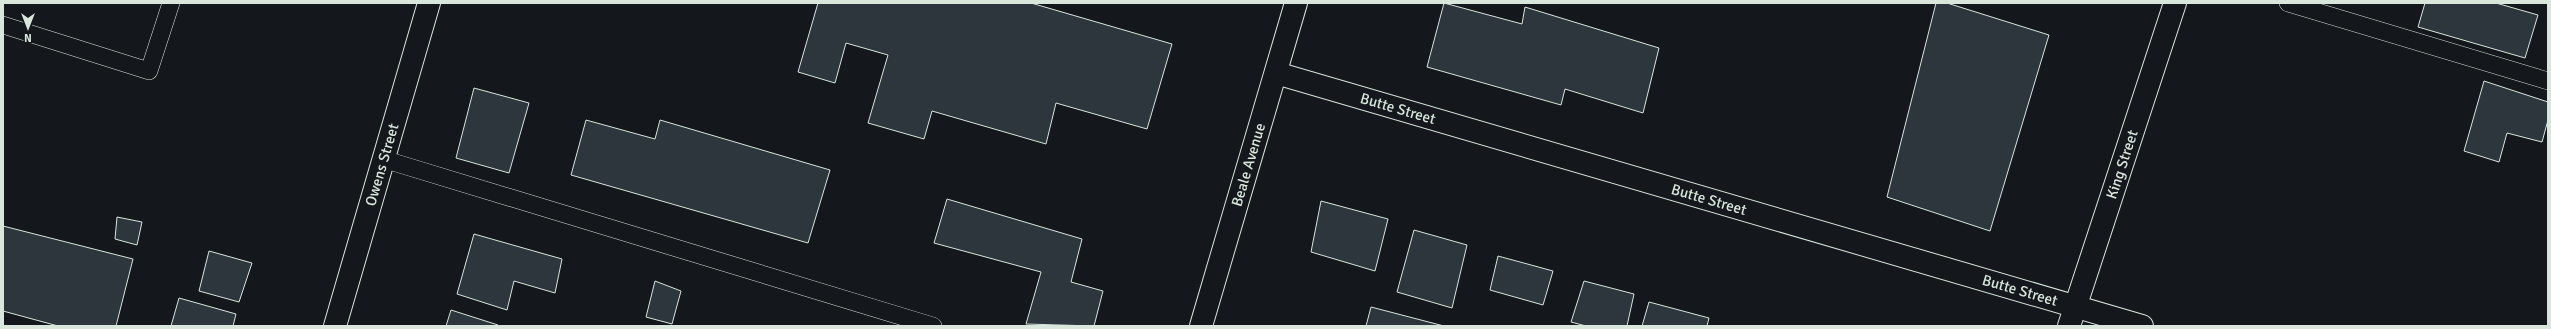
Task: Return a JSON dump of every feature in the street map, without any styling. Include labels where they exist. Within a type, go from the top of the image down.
[{"type":"street","name":"Owens Street","points":[[335,326],[429,3]]},
{"type":"street","name":"Beale Avenue","points":[[1202,326],[1296,3]]},
{"type":"street","name":"King Street","points":[[2072,316],[2175,3]]},
{"type":"street","name":"Butte Street","points":[[1276,73],[2072,316],[2142,326]]},
{"type":"lane","points":[[3,25],[149,71],[171,3]]},
{"type":"lane","points":[[2288,3],[2548,81]]},
{"type":"lane","points":[[383,159],[933,326]]},
{"type":"building","points":[[818,3],[1031,3],[1172,44],[1147,129],[1056,103],[1046,144],[932,111],[924,139],[868,123],[888,55],[846,43],[835,83],[798,72]]},
{"type":"building","points":[[1444,3],[1522,24],[1525,7],[1659,48],[1643,113],[1565,89],[1561,105],[1427,67]]},
{"type":"building","points":[[1936,3],[1947,3],[2049,35],[1990,231],[1887,197]]},
{"type":"building","points":[[2425,3],[2496,3],[2538,15],[2525,58],[2418,27]]},
{"type":"building","points":[[2484,81],[2548,102],[2548,120],[2542,142],[2507,133],[2499,162],[2464,151]]},
{"type":"building","points":[[474,88],[529,103],[509,173],[456,158]]},
{"type":"building","points":[[586,120],[655,139],[660,120],[830,170],[808,243],[571,175]]},
{"type":"building","points":[[947,199],[1082,239],[1071,282],[1103,291],[1094,326],[1026,324],[1041,272],[934,243]]},
{"type":"building","points":[[1321,201],[1388,219],[1375,271],[1311,252]]},
{"type":"building","points":[[117,217],[142,222],[137,245],[115,239]]},
{"type":"building","points":[[3,226],[133,259],[116,326],[58,326],[3,311]]},
{"type":"building","points":[[1414,230],[1467,245],[1452,308],[1397,292]]},
{"type":"building","points":[[474,234],[562,259],[555,293],[514,281],[507,310],[457,294]]},
{"type":"building","points":[[209,251],[252,263],[239,302],[199,291]]},
{"type":"building","points":[[1498,256],[1553,271],[1543,305],[1490,290]]},
{"type":"building","points":[[655,281],[681,291],[672,324],[646,317]]},
{"type":"building","points":[[1584,281],[1634,294],[1627,326],[1586,326],[1571,322]]},
{"type":"building","points":[[179,298],[236,314],[233,326],[171,326]]},
{"type":"building","points":[[1649,302],[1709,318],[1707,326],[1642,326]]},
{"type":"building","points":[[1371,307],[1444,326],[1366,326]]},
{"type":"building","points":[[451,310],[498,325],[498,326],[446,326]]}]
